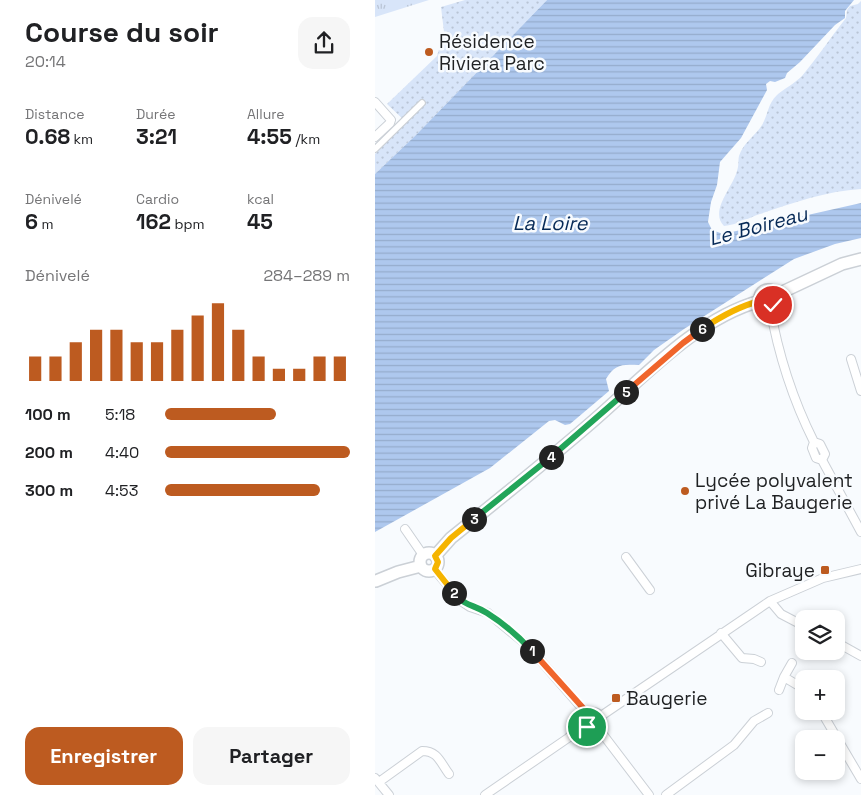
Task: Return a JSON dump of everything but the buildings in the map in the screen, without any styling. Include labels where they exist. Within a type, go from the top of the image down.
[{"type":"main road","points":[[375,588],[375,580],[426,559],[562,447],[683,343],[732,311],[775,302],[776,295],[861,258]]},
{"type":"main road","points":[[426,559],[438,562],[435,569]]},
{"type":"street","points":[[375,102],[390,117],[390,123],[375,137]]},
{"type":"street","points":[[375,149],[422,103]]},
{"type":"street","points":[[765,304],[802,417],[814,442],[820,444],[825,454],[823,460],[861,532]]},
{"type":"street","points":[[851,359],[861,391]]},
{"type":"street","points":[[405,529],[426,559]]},
{"type":"street","points":[[626,557],[649,590]]},
{"type":"street","points":[[435,569],[461,601],[488,613],[520,638],[587,714]]},
{"type":"street","points":[[601,716],[771,601],[805,585],[861,569]]},
{"type":"street","points":[[771,601],[781,614],[795,621]]},
{"type":"street","points":[[721,634],[742,658],[761,662]]},
{"type":"street","points":[[845,647],[861,656]]},
{"type":"street","points":[[779,690],[792,663]]},
{"type":"street","points":[[784,677],[795,684]]},
{"type":"street","points":[[598,728],[590,729],[586,725],[584,717],[595,712],[601,716]]},
{"type":"street","points":[[667,795],[733,745],[755,721],[768,713]]},
{"type":"street","points":[[598,728],[601,724],[601,716]]},
{"type":"street","points":[[826,720],[861,779]]},
{"type":"street","points":[[485,795],[495,792],[586,725]]},
{"type":"street","points":[[598,728],[649,795]]},
{"type":"street","points":[[389,795],[377,780],[422,751],[430,751],[436,756],[449,774]]},
{"type":"green space","points":[[375,0],[429,0],[375,17]]},
{"type":"green space","points":[[465,0],[547,0],[416,135],[375,174],[375,154],[406,122],[387,104],[437,56],[444,32],[441,7]]},
{"type":"green space","points":[[861,1],[861,189],[835,192],[810,198],[724,226],[720,220],[720,206],[735,177],[739,156],[743,147],[762,125],[774,98],[802,76],[846,18],[847,10],[850,6]]},
{"type":"water","name":"La Loire","points":[[547,0],[854,0],[845,11],[845,18],[835,25],[787,73],[785,78],[775,82],[770,81],[766,84],[767,90],[741,138],[720,162],[717,185],[711,202],[708,222],[712,230],[723,234],[861,203],[861,238],[835,244],[794,259],[684,329],[654,350],[639,365],[623,365],[613,370],[606,379],[609,391],[570,424],[565,425],[555,420],[549,421],[490,468],[375,532],[375,174],[416,135]]},
{"type":"place","name":"Résidence Riviera Parc","points":[[429,52]]},
{"type":"place","name":"Lycée polyvalent privé La Baugerie","points":[[685,491]]},
{"type":"place","name":"Gibraye","points":[[825,570]]},
{"type":"place","name":"Baugerie","points":[[616,698]]},
{"type":"route","points":[[587,727],[584,724],[584,717],[587,714],[584,709],[529,647],[488,613],[467,605],[456,596],[435,569],[438,562],[435,556],[451,538],[592,422],[683,343],[710,324],[742,306],[760,301],[766,307],[773,305]]},
{"type":"water label","name":"Le Boireau","points":[[758,226]]}]
